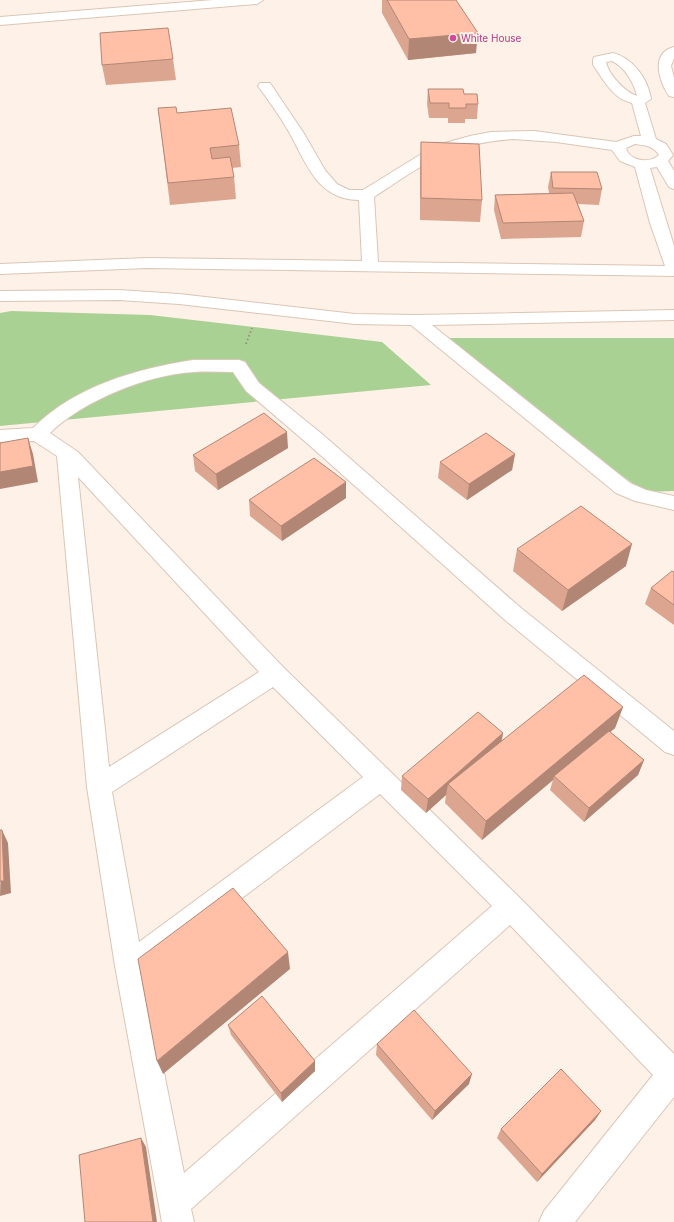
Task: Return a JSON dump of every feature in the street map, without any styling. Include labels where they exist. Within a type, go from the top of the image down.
[{"type":"street","points":[[0,21],[256,0]]},
{"type":"street","points":[[674,51],[665,58],[663,64],[674,93]]},
{"type":"street","points":[[265,86],[281,109],[319,172],[331,186],[340,192],[349,195],[366,195],[434,153],[463,142],[486,137],[540,136],[578,140],[619,148],[627,142],[649,141],[662,147],[666,155],[661,162],[642,164],[625,159],[621,155],[619,148]]},
{"type":"street","points":[[638,101],[649,141]]},
{"type":"street","points":[[661,162],[674,184]]},
{"type":"street","points":[[0,269],[147,263],[674,270],[658,223],[642,164]]},
{"type":"street","points":[[366,195],[370,267]]},
{"type":"street","points":[[0,296],[119,295],[179,299],[355,319],[415,320],[674,315]]},
{"type":"street","points":[[415,320],[623,488],[642,496],[674,503]]},
{"type":"street","points":[[38,434],[55,417],[96,394],[126,381],[156,372],[193,366],[239,366],[252,387],[315,439],[513,614],[674,746]]},
{"type":"street","points":[[0,436],[38,434],[52,440],[66,452],[275,674],[511,907],[674,1074],[555,1222]]},
{"type":"street","points":[[66,452],[99,787],[129,966],[176,1212]]},
{"type":"street","points":[[99,787],[275,674]]},
{"type":"street","points":[[129,966],[380,779]]},
{"type":"street","points":[[176,1212],[511,907]]},
{"type":"path","points":[[239,366],[258,308]]},
{"type":"green space","points":[[11,311],[150,315],[382,342],[431,385],[0,426],[0,313]]},
{"type":"green space","points":[[428,338],[674,338],[674,491],[645,492]]},
{"type":"building","points":[[387,0],[456,0],[478,33],[409,39]]},
{"type":"building","points":[[168,28],[173,59],[102,65],[100,33]]},
{"type":"building","points":[[428,89],[463,89],[464,94],[477,94],[478,104],[466,104],[466,108],[449,108],[449,103],[430,103]]},
{"type":"building","points":[[176,107],[177,113],[231,108],[239,145],[210,148],[212,159],[230,157],[234,177],[168,183],[158,108]]},
{"type":"building","points":[[421,142],[479,144],[482,200],[421,198]]},
{"type":"building","points":[[551,172],[597,172],[602,189],[553,188]]},
{"type":"building","points":[[573,193],[584,221],[503,223],[495,195]]},
{"type":"building","points":[[264,413],[287,432],[216,474],[193,455]]},
{"type":"building","points":[[486,433],[515,454],[469,484],[440,462]]},
{"type":"building","points":[[28,438],[33,466],[0,472],[0,443]]},
{"type":"building","points":[[314,458],[346,482],[281,526],[249,500]]},
{"type":"building","points":[[581,506],[632,544],[568,590],[517,549]]},
{"type":"building","points":[[672,571],[674,572],[674,605],[651,588]]},
{"type":"building","points":[[584,675],[623,707],[486,821],[448,784]]},
{"type":"building","points":[[478,712],[503,733],[428,799],[402,776]]},
{"type":"building","points":[[609,731],[644,760],[589,808],[554,776]]},
{"type":"building","points":[[0,830],[2,830],[4,881],[0,881]]},
{"type":"building","points":[[233,888],[288,952],[157,1061],[138,959]]},
{"type":"building","points":[[262,996],[315,1061],[281,1093],[228,1025]]},
{"type":"building","points":[[414,1010],[472,1074],[435,1111],[377,1044]]},
{"type":"building","points":[[561,1069],[601,1111],[542,1174],[501,1129]]},
{"type":"building","points":[[141,1138],[153,1222],[85,1222],[79,1155]]},
{"type":"place","name":"White House","points":[[453,38]]}]
